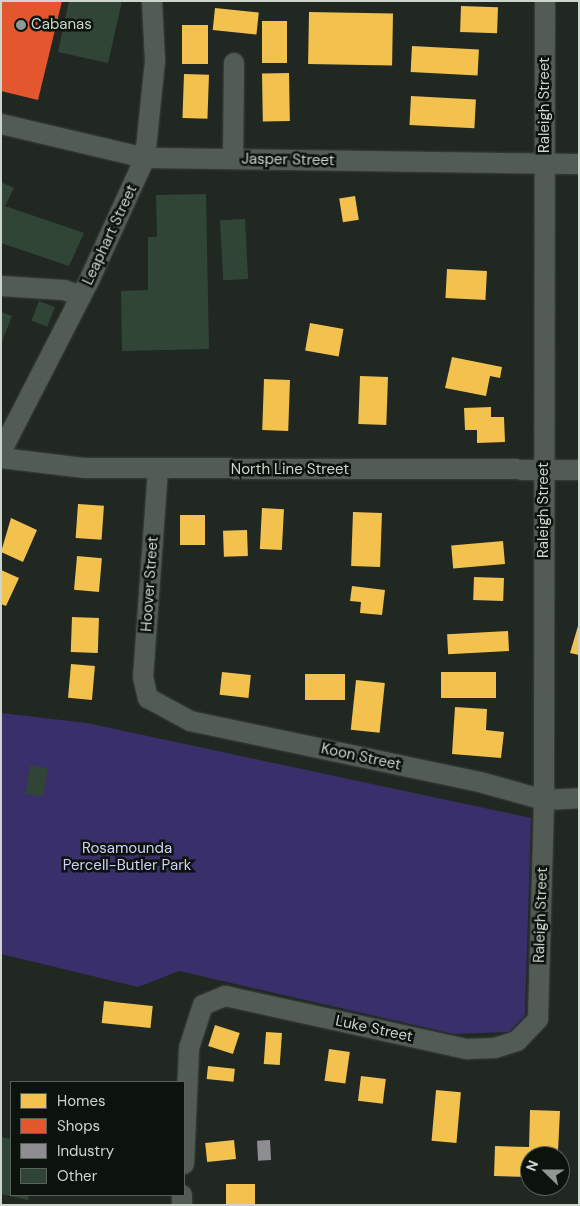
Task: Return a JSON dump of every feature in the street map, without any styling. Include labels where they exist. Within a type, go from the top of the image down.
[{"type":"street","name":"Leaphart Street","points":[[1,452],[82,296],[145,158],[155,61],[152,1]]},
{"type":"street","name":"Raleigh Street","points":[[538,1019],[544,800],[543,470],[546,1]]},
{"type":"street","points":[[233,159],[234,62]]},
{"type":"street","name":"Jasper Street","points":[[1,124],[145,158],[579,164]]},
{"type":"street","points":[[1,286],[64,290],[82,296]]},
{"type":"street","name":"North Line Street","points":[[1,458],[85,468],[579,470]]},
{"type":"street","name":"Hoover Street","points":[[148,698],[143,677],[158,469]]},
{"type":"street","name":"Koon Street","points":[[148,698],[190,720],[480,782],[544,800],[579,798]]},
{"type":"street","name":"Luke Street","points":[[185,1141],[189,1048],[203,1005],[225,996],[467,1048],[496,1048],[517,1041],[538,1019]]},
{"type":"green space","name":"Rosamounda Percell-Butler Park","points":[[1,713],[87,723],[531,818],[525,1015],[509,1032],[454,1034],[179,971],[138,987],[1,954]]},
{"type":"building: Homes","points":[[461,6],[498,7],[497,33],[460,32]]},
{"type":"building: Homes","points":[[215,8],[259,13],[256,34],[213,30]]},
{"type":"building: Homes","points":[[309,12],[393,13],[392,65],[308,64]]},
{"type":"building: Homes","points":[[262,21],[287,21],[287,63],[262,63]]},
{"type":"building: Homes","points":[[182,25],[208,25],[208,64],[182,64]]},
{"type":"building: Homes","points":[[412,46],[479,50],[478,75],[411,72]]},
{"type":"building: Homes","points":[[262,73],[289,73],[290,121],[263,121]]},
{"type":"building: Homes","points":[[184,74],[209,75],[207,119],[182,118]]},
{"type":"building: Homes","points":[[411,96],[476,99],[474,128],[409,125]]},
{"type":"building: Homes","points":[[355,196],[359,220],[343,222],[339,199]]},
{"type":"building: Homes","points":[[447,269],[487,271],[485,300],[445,298]]},
{"type":"building: Homes","points":[[310,323],[343,329],[339,356],[305,351]]},
{"type":"building: Homes","points":[[452,357],[502,367],[500,378],[490,376],[486,396],[445,388]]},
{"type":"building: Homes","points":[[360,376],[388,377],[386,425],[358,424]]},
{"type":"building: Homes","points":[[264,379],[290,380],[288,431],[262,430]]},
{"type":"building: Homes","points":[[491,407],[491,417],[504,417],[505,442],[477,443],[477,430],[465,430],[464,408]]},
{"type":"building: Homes","points":[[78,504],[104,506],[102,540],[76,538]]},
{"type":"building: Homes","points":[[262,508],[284,509],[282,550],[260,549]]},
{"type":"building: Homes","points":[[353,512],[382,513],[380,567],[351,566]]},
{"type":"building: Homes","points":[[180,515],[205,515],[205,545],[180,545]]},
{"type":"building: Homes","points":[[11,518],[37,530],[23,562],[1,552]]},
{"type":"building: Homes","points":[[247,530],[248,556],[224,557],[223,531]]},
{"type":"building: Homes","points":[[503,541],[505,564],[453,568],[451,546]]},
{"type":"building: Homes","points":[[77,556],[102,558],[99,592],[74,590]]},
{"type":"building: Homes","points":[[1,570],[19,578],[6,606],[1,604]]},
{"type":"building: Homes","points":[[474,577],[504,578],[503,601],[473,600]]},
{"type":"building: Homes","points":[[352,586],[385,590],[382,615],[360,613],[361,602],[350,601]]},
{"type":"building: Homes","points":[[72,617],[99,618],[98,653],[71,652]]},
{"type":"building: Homes","points":[[579,626],[579,655],[570,653]]},
{"type":"building: Homes","points":[[508,631],[509,651],[448,654],[447,634]]},
{"type":"building: Homes","points":[[71,664],[95,666],[92,700],[68,698]]},
{"type":"building: Homes","points":[[222,672],[251,675],[248,698],[220,695]]},
{"type":"building: Homes","points":[[441,672],[496,672],[496,698],[441,698]]},
{"type":"building: Homes","points":[[305,674],[345,674],[345,700],[305,700]]},
{"type":"building: Homes","points":[[356,680],[385,683],[380,733],[351,730]]},
{"type":"building: Homes","points":[[455,707],[487,709],[486,730],[504,732],[501,758],[452,754]]},
{"type":"building: Homes","points":[[104,1001],[153,1006],[150,1028],[102,1023]]},
{"type":"building: Homes","points":[[215,1025],[240,1033],[233,1054],[208,1046]]},
{"type":"building: Homes","points":[[266,1032],[282,1033],[280,1065],[264,1064]]},
{"type":"building: Homes","points":[[329,1049],[350,1052],[345,1084],[325,1081]]},
{"type":"building: Homes","points":[[208,1066],[235,1069],[233,1082],[207,1079]]},
{"type":"building: Homes","points":[[361,1076],[386,1079],[383,1104],[358,1101]]},
{"type":"building: Homes","points":[[436,1090],[461,1092],[456,1143],[432,1141]]},
{"type":"building: Homes","points":[[530,1110],[560,1111],[558,1146],[529,1146]]},
{"type":"building: Homes","points":[[234,1140],[236,1159],[207,1162],[205,1143]]},
{"type":"building: Homes","points":[[495,1146],[520,1147],[520,1177],[494,1176]]},
{"type":"building: Homes","points":[[226,1184],[255,1184],[255,1205],[226,1205]]},
{"type":"building: Shops","points":[[1,1],[62,1],[38,100],[1,91]]},
{"type":"building: Industry","points":[[270,1140],[271,1160],[258,1161],[257,1141]]},
{"type":"building: Other","points":[[69,1],[122,1],[108,63],[58,52]]},
{"type":"building: Other","points":[[1,182],[14,188],[5,206],[84,233],[69,266],[1,243]]},
{"type":"building: Other","points":[[206,194],[209,349],[122,351],[121,291],[148,290],[148,237],[157,237],[156,195]]},
{"type":"building: Other","points":[[245,219],[248,279],[223,280],[220,220]]},
{"type":"building: Other","points":[[39,301],[55,307],[47,327],[31,321]]},
{"type":"building: Other","points":[[1,312],[12,316],[1,344]]},
{"type":"building: Other","points":[[30,765],[48,768],[43,796],[25,794]]},
{"type":"building: Other","points":[[1,1137],[10,1139],[10,1196],[1,1194]]},
{"type":"building: Other","points":[[10,1196],[29,1196],[28,1200]]},
{"type":"place","name":"Cabanas","points":[[21,25]]}]
